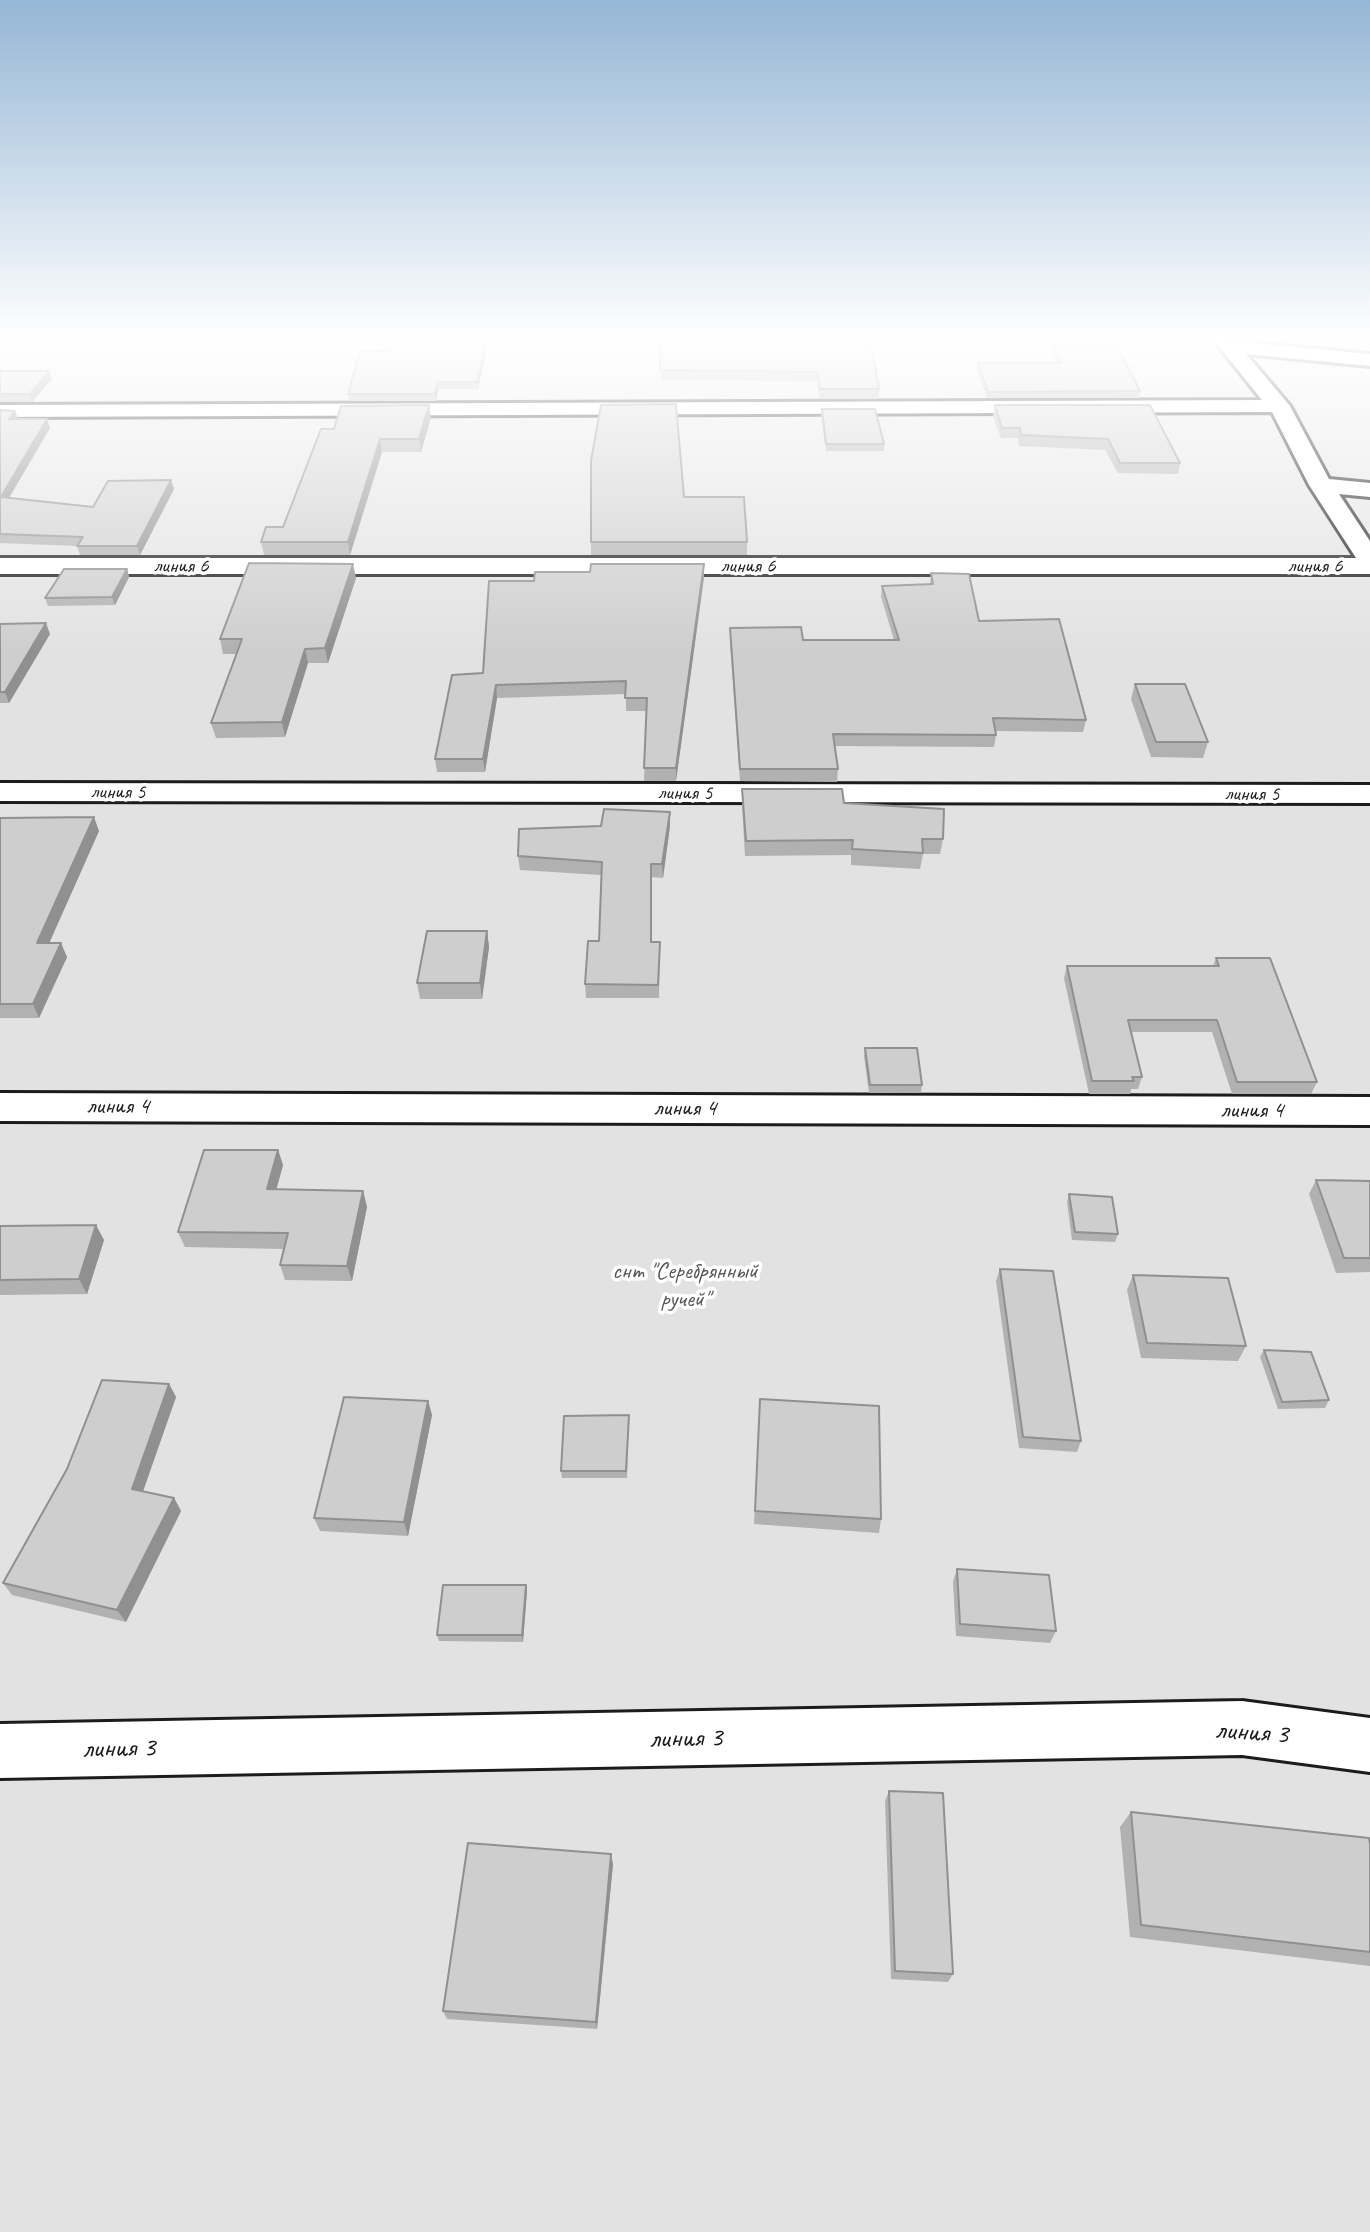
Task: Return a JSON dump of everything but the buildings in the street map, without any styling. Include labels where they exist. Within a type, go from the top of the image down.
[{"type":"street","points":[[1299,443],[1321,485],[1370,563]]},
{"type":"street","points":[[1321,485],[1370,491]]},
{"type":"street","name":"линия 6","points":[[0,566],[1370,563]]},
{"type":"street","name":"линия 5","points":[[0,792],[1370,794]]},
{"type":"street","name":"линия 4","points":[[0,1107],[1370,1111]]},
{"type":"street","name":"линия 3","points":[[0,1751],[1242,1728],[1370,1745]]},
{"type":"green space","name":"снт \"Серебрянный ручей\"","points":[[0,443],[1370,443],[1370,2232],[0,2232]]}]
